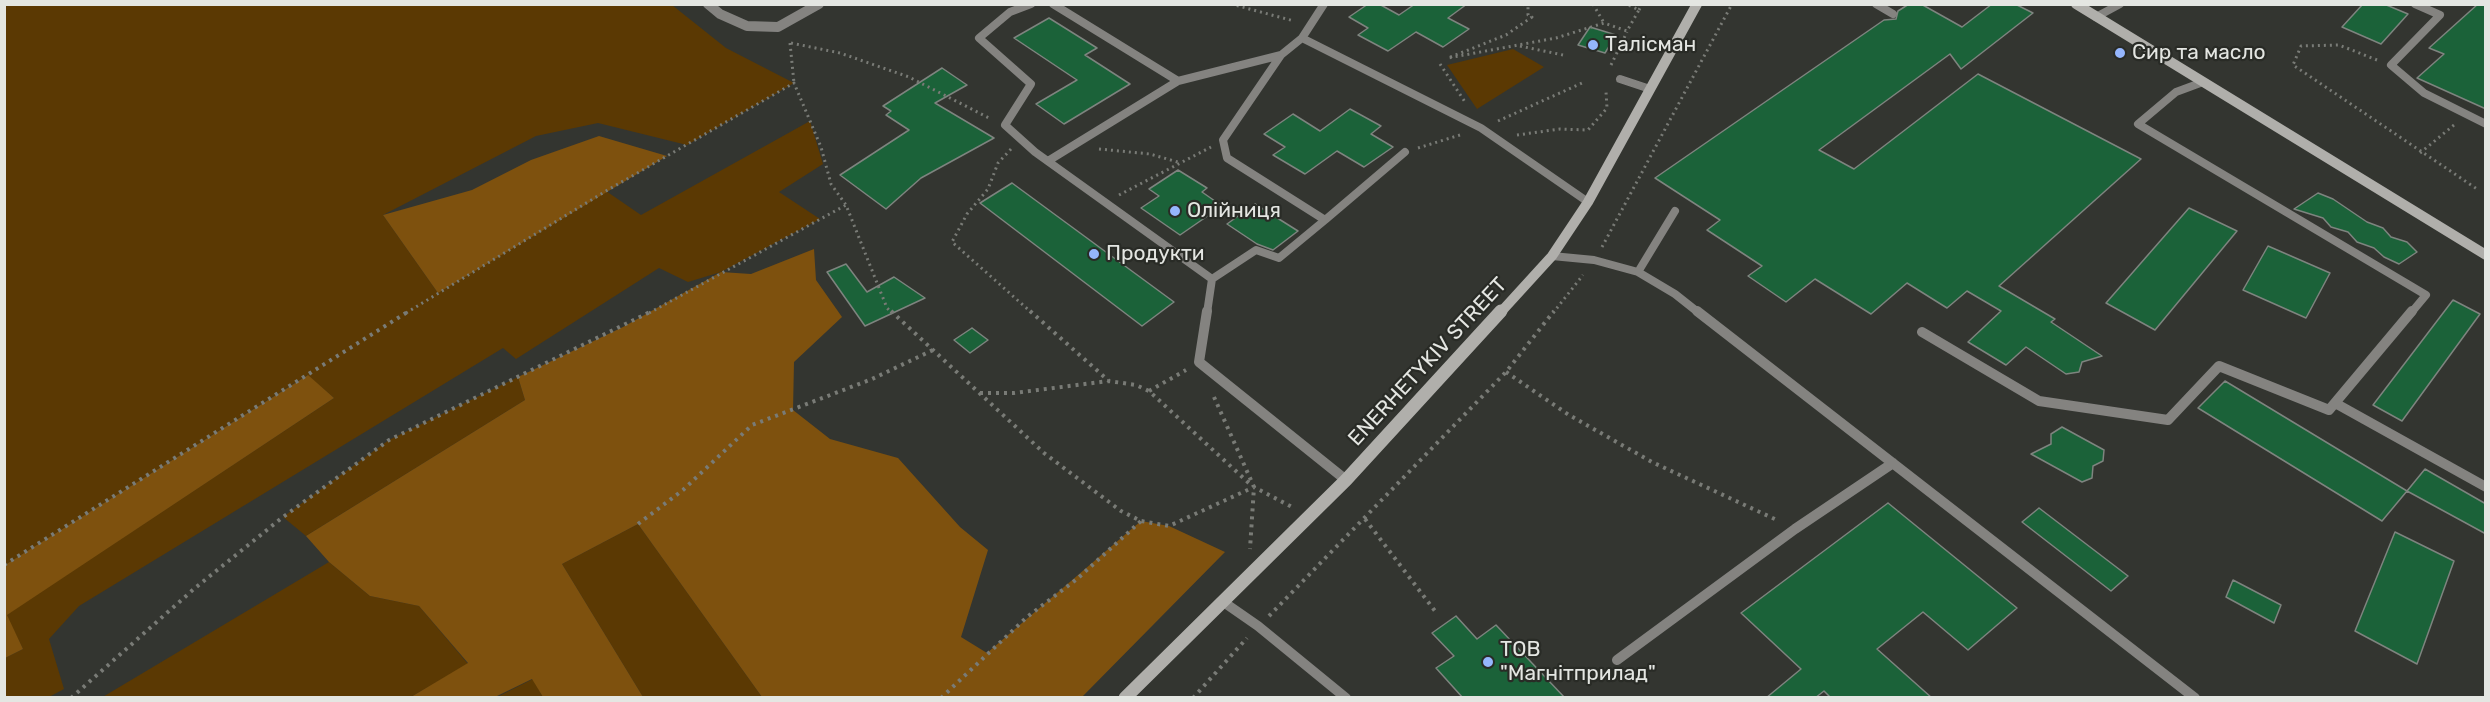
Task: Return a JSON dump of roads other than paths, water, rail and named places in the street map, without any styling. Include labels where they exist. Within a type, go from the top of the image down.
[{"type":"main road","name":"ENERHETYKIV STREET","points":[[1125,698],[1248,574],[1346,480],[1552,256],[1588,202],[1697,4]]},
{"type":"main road","points":[[2076,4],[2486,255]]},
{"type":"street","points":[[708,4],[720,14],[747,26],[778,27],[819,4]]},
{"type":"lane","points":[[1031,4],[1010,12],[979,38],[1031,84],[1005,125],[1048,161],[1212,279]]},
{"type":"lane","points":[[1053,4],[1178,81]]},
{"type":"lane","points":[[1324,4],[1302,38],[1281,55],[1223,140],[1227,158],[1325,220]]},
{"type":"lane","points":[[1876,4],[1893,14]]},
{"type":"lane","points":[[2096,17],[2120,4]]},
{"type":"lane","points":[[2415,4],[2440,15],[2391,65],[2424,93],[2486,124]]},
{"type":"lane","points":[[1302,38],[1481,128],[1588,202]]},
{"type":"lane","points":[[1048,161],[1178,81],[1281,55]]},
{"type":"lane","points":[[1620,79],[1650,89]]},
{"type":"lane","points":[[1922,332],[2039,401],[2168,420],[2219,366],[2329,410],[2426,295],[2138,124],[2176,92],[2203,82]]},
{"type":"lane","points":[[1346,480],[1199,362],[1212,279],[1256,250],[1279,258],[1406,152]]},
{"type":"lane","points":[[1638,272],[1675,211]]},
{"type":"lane","points":[[1552,256],[1594,260],[1638,272],[1675,294],[2195,698]]},
{"type":"lane","points":[[2335,403],[2486,487]]},
{"type":"lane","points":[[1617,660],[1795,529],[1893,463]]},
{"type":"lane","points":[[1222,601],[1258,626],[1346,698]]},
{"type":"place","name":"Талісман","points":[[1593,45]]},
{"type":"place","name":"Сир та масло","points":[[2120,53]]},
{"type":"place","name":"Олійниця","points":[[1175,211]]},
{"type":"place","name":"Продукти","points":[[1094,254]]},
{"type":"place","name":"ТОВ \"Магнітприлад\"","points":[[1488,662]]}]
